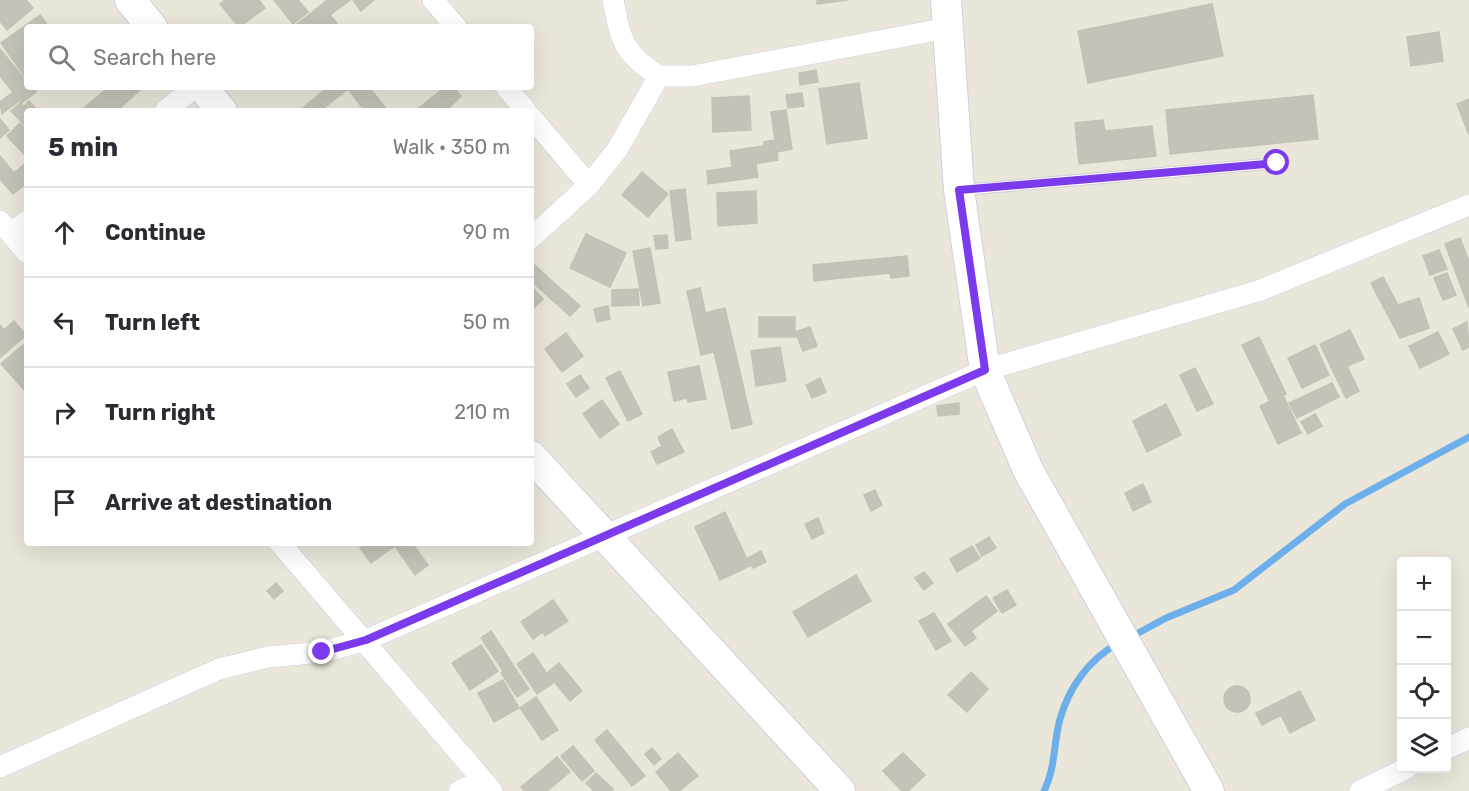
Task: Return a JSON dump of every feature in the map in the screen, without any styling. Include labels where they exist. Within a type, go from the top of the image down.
[{"type":"street","points":[[130,0],[150,24]]},
{"type":"street","points":[[433,0],[453,24]]},
{"type":"street","points":[[613,0],[620,33],[635,61],[659,76],[692,76],[947,14],[959,190],[985,370],[1028,470],[1209,791]]},
{"type":"street","points":[[534,235],[589,185],[617,150],[659,76]]},
{"type":"street","points":[[169,108],[191,90]]},
{"type":"street","points":[[204,90],[220,108]]},
{"type":"street","points":[[508,90],[524,108]]},
{"type":"street","points":[[534,121],[589,185]]},
{"type":"street","points":[[0,767],[219,669],[268,657],[322,652],[366,640],[985,370],[1257,291],[1469,205]]},
{"type":"street","points":[[13,226],[24,247]]},
{"type":"street","points":[[534,459],[840,791]]},
{"type":"street","points":[[283,546],[366,640],[488,786]]},
{"type":"street","points":[[1451,747],[1469,738]]},
{"type":"street","points":[[1360,791],[1397,773]]},
{"type":"street","points":[[459,791],[488,786]]},
{"type":"lane","points":[[959,190],[1277,163]]},
{"type":"building","points":[[0,0],[26,0],[33,8],[7,30],[0,21]]},
{"type":"building","points":[[225,0],[259,0],[265,8],[243,24],[237,24],[220,4]]},
{"type":"building","points":[[274,0],[298,0],[308,12],[293,24]]},
{"type":"building","points":[[327,0],[350,0],[330,15],[338,24],[316,24],[309,15]]},
{"type":"building","points":[[353,0],[374,0],[361,11]]},
{"type":"building","points":[[817,0],[848,0],[817,4]]},
{"type":"building","points":[[1212,4],[1223,56],[1088,83],[1078,31]]},
{"type":"building","points":[[40,15],[47,24],[27,24]]},
{"type":"building","points":[[309,15],[316,24],[297,24]]},
{"type":"building","points":[[24,26],[24,75],[1,43]]},
{"type":"building","points":[[1439,32],[1443,61],[1411,66],[1407,37]]},
{"type":"building","points":[[0,49],[24,78],[24,90],[36,92],[22,103],[0,76]]},
{"type":"building","points":[[816,70],[818,82],[800,85],[799,73]]},
{"type":"building","points":[[859,83],[867,138],[827,144],[819,89]]},
{"type":"building","points":[[105,90],[140,90],[120,108],[84,108]]},
{"type":"building","points":[[324,90],[347,90],[324,108],[303,108]]},
{"type":"building","points":[[349,90],[371,90],[386,108],[363,108]]},
{"type":"building","points":[[441,90],[456,90],[461,96],[449,108],[419,108]]},
{"type":"building","points":[[12,93],[19,101],[2,114],[0,102]]},
{"type":"building","points":[[802,93],[804,106],[788,108],[786,95]]},
{"type":"building","points":[[1313,95],[1318,139],[1170,154],[1166,110]]},
{"type":"building","points":[[749,96],[751,130],[713,132],[712,98]]},
{"type":"building","points":[[1469,99],[1469,135],[1457,104]]},
{"type":"building","points":[[29,101],[35,108],[24,108],[24,124],[11,111],[20,103],[24,106]]},
{"type":"building","points":[[786,110],[792,149],[777,152],[778,160],[732,167],[730,151],[764,146],[764,142],[775,140],[771,112]]},
{"type":"building","points":[[0,119],[9,130],[0,138]]},
{"type":"building","points":[[1103,120],[1105,131],[1152,126],[1156,156],[1079,164],[1075,123]]},
{"type":"building","points":[[20,123],[24,127],[24,154],[7,136]]},
{"type":"building","points":[[0,156],[14,173],[24,165],[24,185],[13,194],[0,179]]},
{"type":"building","points":[[756,164],[758,177],[708,184],[707,171]]},
{"type":"building","points":[[642,172],[668,194],[648,217],[622,195]]},
{"type":"building","points":[[685,189],[691,239],[676,241],[670,191]]},
{"type":"building","points":[[756,191],[757,223],[718,226],[717,193]]},
{"type":"building","points":[[586,234],[626,253],[610,287],[570,268]]},
{"type":"building","points":[[667,235],[668,248],[656,249],[654,236]]},
{"type":"building","points":[[1460,238],[1469,261],[1469,308],[1445,244]]},
{"type":"building","points":[[650,248],[660,303],[643,306],[633,251]]},
{"type":"building","points":[[1439,250],[1447,269],[1430,275],[1423,256]]},
{"type":"building","points":[[907,256],[909,276],[891,278],[890,273],[814,281],[813,265]]},
{"type":"building","points":[[534,265],[580,306],[570,316],[534,284]]},
{"type":"building","points":[[1447,273],[1456,295],[1443,300],[1434,278]]},
{"type":"building","points":[[1383,277],[1398,305],[1419,298],[1429,328],[1400,338],[1371,283]]},
{"type":"building","points":[[700,288],[714,352],[701,355],[687,291]]},
{"type":"building","points":[[534,289],[543,299],[534,308]]},
{"type":"building","points":[[638,289],[639,305],[612,306],[612,290]]},
{"type":"building","points":[[608,306],[610,319],[597,322],[594,309]]},
{"type":"building","points":[[725,308],[752,424],[732,429],[705,313]]},
{"type":"building","points":[[759,317],[795,317],[795,337],[759,337]]},
{"type":"building","points":[[14,321],[24,333],[24,337],[1,357],[0,325],[4,330]]},
{"type":"building","points":[[1467,322],[1469,347],[1463,350],[1453,329]]},
{"type":"building","points":[[810,327],[817,346],[803,351],[795,332]]},
{"type":"building","points":[[1350,330],[1364,359],[1347,366],[1359,391],[1346,398],[1320,344]]},
{"type":"building","points":[[1438,332],[1449,354],[1420,368],[1409,346]]},
{"type":"building","points":[[566,333],[583,356],[562,372],[545,349]]},
{"type":"building","points":[[1259,337],[1286,394],[1270,402],[1242,345]]},
{"type":"building","points":[[1315,345],[1329,375],[1302,388],[1288,358]]},
{"type":"building","points":[[24,346],[24,390],[1,364]]},
{"type":"building","points":[[780,347],[786,381],[756,386],[751,351]]},
{"type":"building","points":[[699,366],[706,399],[688,402],[687,398],[674,401],[668,372]]},
{"type":"building","points":[[1195,368],[1213,404],[1197,411],[1180,375]]},
{"type":"building","points":[[620,371],[642,414],[628,421],[606,378]]},
{"type":"building","points":[[580,375],[589,388],[576,397],[567,384]]},
{"type":"building","points":[[820,378],[826,392],[812,398],[806,385]]},
{"type":"building","points":[[1332,383],[1339,397],[1297,418],[1289,403]]},
{"type":"building","points":[[1283,395],[1301,433],[1278,444],[1260,406]]},
{"type":"building","points":[[602,400],[619,424],[600,438],[583,414]]},
{"type":"building","points":[[959,403],[959,414],[938,416],[937,406]]},
{"type":"building","points":[[1166,404],[1181,435],[1147,452],[1133,421]]},
{"type":"building","points":[[1315,414],[1322,426],[1308,434],[1301,422]]},
{"type":"building","points":[[672,429],[684,452],[657,464],[651,452],[662,446],[658,437]]},
{"type":"building","points":[[1143,484],[1151,502],[1133,511],[1125,493]]},
{"type":"building","points":[[875,490],[882,505],[871,511],[864,495]]},
{"type":"building","points":[[725,512],[750,566],[720,580],[695,527]]},
{"type":"building","points":[[818,518],[824,533],[812,539],[805,524]]},
{"type":"building","points":[[989,537],[996,548],[982,556],[976,545]]},
{"type":"building","points":[[363,546],[395,546],[371,563],[360,548]]},
{"type":"building","points":[[395,546],[414,546],[428,565],[415,575]]},
{"type":"building","points":[[972,546],[980,558],[957,572],[950,559]]},
{"type":"building","points":[[761,551],[766,562],[753,568],[748,558]]},
{"type":"building","points":[[924,572],[933,583],[924,590],[915,578]]},
{"type":"building","points":[[856,575],[871,601],[808,637],[793,612]]},
{"type":"building","points":[[276,583],[283,591],[274,599],[267,591]]},
{"type":"building","points":[[1007,590],[1016,605],[1002,613],[993,598]]},
{"type":"building","points":[[986,596],[997,611],[971,631],[976,638],[965,646],[948,624]]},
{"type":"building","points":[[553,600],[568,621],[545,636],[543,632],[533,639],[521,622]]},
{"type":"building","points":[[934,613],[951,641],[936,650],[919,621]]},
{"type":"building","points":[[491,631],[513,665],[503,671],[481,638]]},
{"type":"building","points":[[481,645],[498,671],[470,690],[452,663]]},
{"type":"building","points":[[533,653],[553,683],[537,694],[517,664]]},
{"type":"building","points":[[559,663],[582,691],[570,701],[547,673]]},
{"type":"building","points":[[513,665],[529,689],[517,697],[501,673]]},
{"type":"building","points":[[971,672],[988,689],[967,712],[948,695]]},
{"type":"building","points":[[503,680],[519,708],[494,722],[478,693]]},
{"type":"building","points":[[1237,686],[1246,690],[1250,699],[1246,708],[1237,712],[1228,708],[1224,699],[1228,690]]},
{"type":"building","points":[[1300,691],[1315,720],[1290,733],[1281,715],[1262,725],[1256,713]]},
{"type":"building","points":[[536,697],[558,730],[542,740],[520,708]]},
{"type":"building","points":[[607,730],[645,776],[632,786],[595,740]]},
{"type":"building","points":[[573,746],[594,771],[582,781],[561,756]]},
{"type":"building","points":[[652,748],[661,759],[654,765],[645,754]]},
{"type":"building","points":[[678,753],[698,776],[679,791],[671,791],[656,772]]},
{"type":"building","points":[[903,753],[925,775],[908,791],[902,791],[883,771]]},
{"type":"building","points":[[557,757],[570,772],[547,791],[524,791],[521,787]]},
{"type":"building","points":[[596,773],[613,789],[611,791],[594,791],[586,783]]},
{"type":"waterway","points":[[1129,638],[1166,618],[1234,590],[1345,504],[1469,437]]},
{"type":"waterway","points":[[1044,791],[1051,773],[1060,719],[1069,696],[1081,676],[1097,658],[1117,644]]},
{"type":"route","points":[[322,652],[366,640],[985,370],[959,190],[1277,163]]}]
